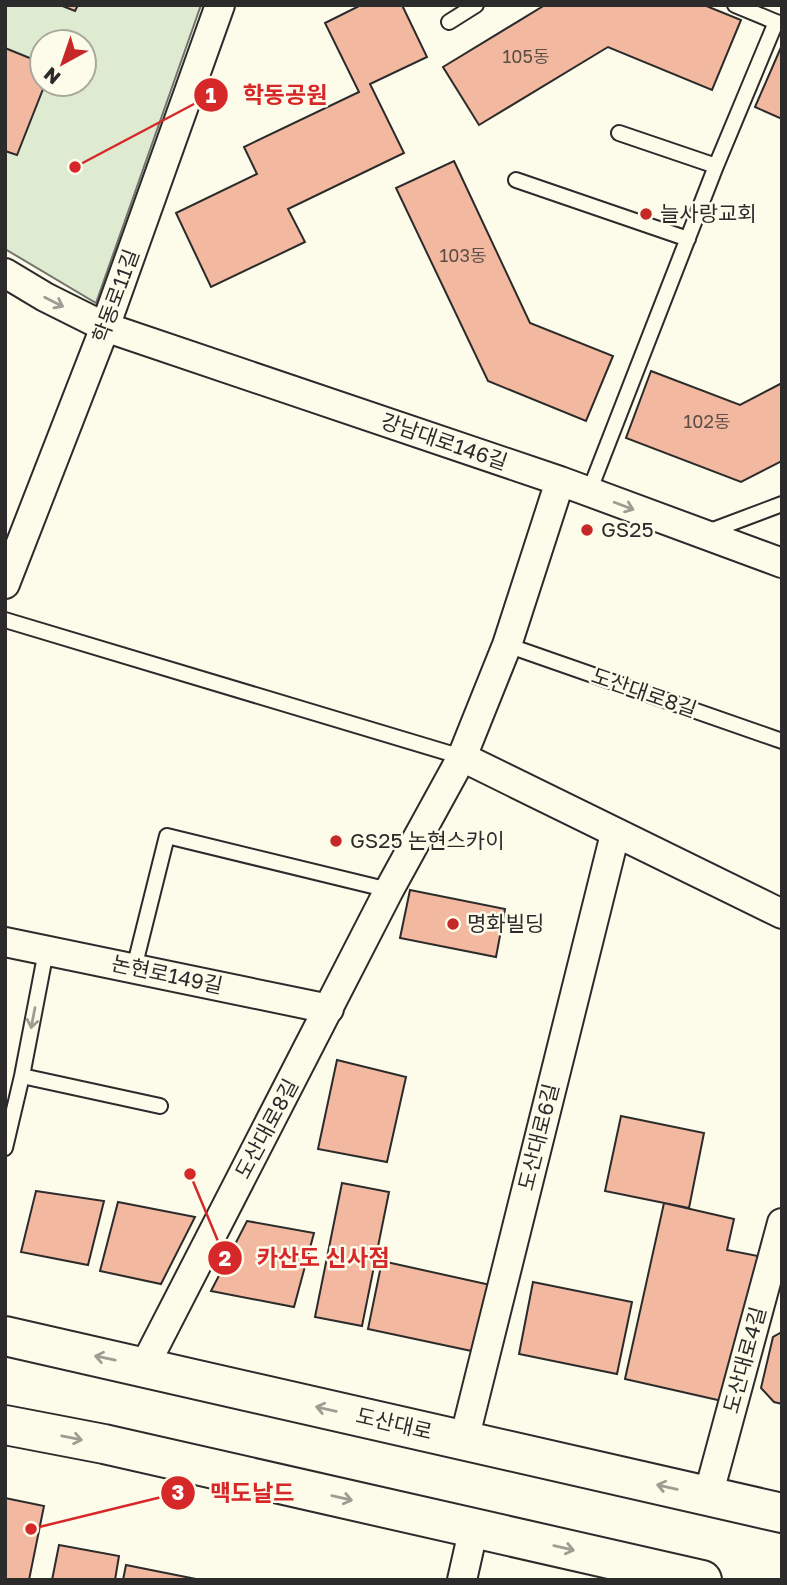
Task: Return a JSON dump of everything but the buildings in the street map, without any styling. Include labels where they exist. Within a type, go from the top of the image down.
[{"type":"main road","name":"도산대로","points":[[5,1336],[782,1513]]},
{"type":"main road","points":[[5,1426],[104,1444],[702,1580]]},
{"type":"street","name":"학동로11길","points":[[5,584],[105,327],[220,5]]},
{"type":"street","name":"강남대로146길","points":[[5,273],[45,297],[105,327],[560,481],[782,563]]},
{"type":"street","name":"도산대로8길","points":[[144,1367],[389,890],[462,757],[507,645],[560,481]]},
{"type":"street","points":[[462,757],[782,914]]},
{"type":"street","name":"도산대로6길","points":[[464,1440],[615,834]]},
{"type":"street","name":"논현로149길","points":[[5,943],[330,1009]]},
{"type":"street","name":"도산대로4길","points":[[708,1496],[782,1223]]},
{"type":"street","points":[[462,1580],[474,1527]]},
{"type":"lane","points":[[449,22],[476,5]]},
{"type":"lane","points":[[589,492],[716,166],[779,23],[735,5]]},
{"type":"lane","points":[[619,133],[716,166]]},
{"type":"lane","points":[[516,180],[688,239]]},
{"type":"lane","points":[[700,534],[782,503]]},
{"type":"lane","points":[[5,620],[462,757]]},
{"type":"lane","name":"도산대로8길","points":[[507,645],[782,741]]},
{"type":"lane","points":[[134,968],[167,836],[389,890]]},
{"type":"lane","points":[[5,1148],[46,951]]},
{"type":"lane","points":[[22,1076],[160,1106]]},
{"type":"green space","points":[[5,5],[201,5],[96,303],[5,249]]},
{"type":"place","name":"학동공원","points":[[75,167]]},
{"type":"place","name":"늘사랑교회","points":[[646,214]]},
{"type":"place","name":"GS25","points":[[587,530]]},
{"type":"place","name":"GS25 논현스카이","points":[[336,841]]},
{"type":"place","name":"명화빌딩","points":[[453,924]]},
{"type":"place","name":"카산도 신사점","points":[[190,1174]]},
{"type":"place","name":"맥도날드","points":[[31,1529]]}]
